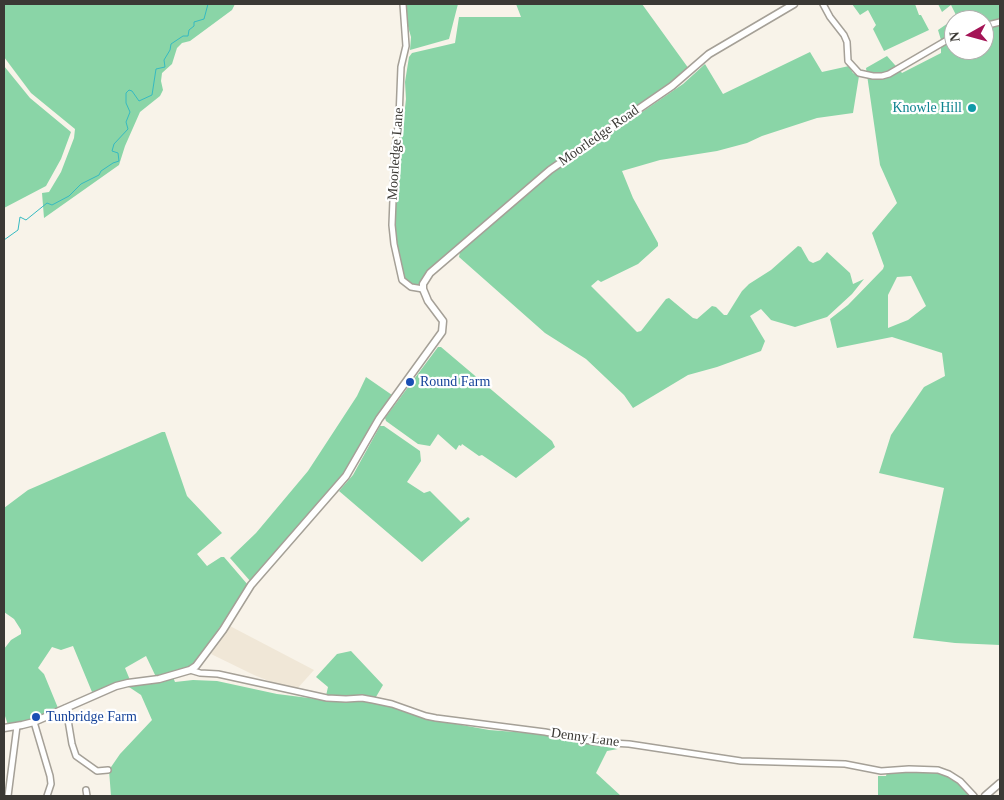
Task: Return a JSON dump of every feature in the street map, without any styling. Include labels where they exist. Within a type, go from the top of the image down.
[{"type":"street","name":"Moorledge Lane","points":[[403,4],[406,46],[401,67],[399,118],[394,149],[392,225],[402,280],[411,287],[423,290]]},
{"type":"street","name":"Moorledge Road","points":[[423,290],[423,284],[430,273],[550,170],[672,86],[717,48],[794,4]]},
{"type":"street","points":[[823,4],[830,18],[847,42],[848,61],[859,73],[873,76],[889,74],[944,42]]},
{"type":"street","points":[[6,728],[34,722],[116,686],[159,679],[190,670],[200,661],[251,585],[346,476],[379,419],[442,332],[443,321],[428,301],[423,290]]},
{"type":"street","name":"Denny Lane","points":[[190,670],[200,673],[218,674],[327,698],[362,698],[373,700],[436,718],[545,732],[595,742],[629,744],[741,761],[844,764],[881,771],[938,770],[960,781],[974,796]]},
{"type":"street","points":[[66,708],[76,756],[97,771],[108,770]]},
{"type":"street","points":[[34,722],[50,776],[51,784],[47,796]]},
{"type":"street","points":[[8,796],[16,726]]},
{"type":"street","points":[[985,796],[1000,783]]},
{"type":"street","points":[[86,790],[87,796]]},
{"type":"shaded area","points":[[228,625],[314,670],[296,690],[254,675],[211,654]]},
{"type":"green space","points":[[4,4],[235,4],[232,10],[190,41],[182,43],[177,48],[172,64],[162,73],[163,90],[160,96],[140,112],[119,165],[44,218],[42,193],[49,192],[61,172],[74,138],[75,129],[31,93],[4,57]]},
{"type":"green space","points":[[406,4],[458,4],[449,39],[410,50],[411,37],[407,23]]},
{"type":"green space","points":[[516,4],[642,4],[689,69],[671,84],[559,160],[483,223],[425,275],[420,286],[411,284],[403,274],[396,244],[395,219],[396,157],[401,120],[404,117],[405,82],[409,57],[412,53],[455,43],[459,17],[521,17]]},
{"type":"green space","points":[[852,4],[915,4],[919,15],[921,15],[929,30],[884,51],[873,29],[876,25],[868,10],[860,15]]},
{"type":"green space","points":[[938,4],[1000,4],[1000,645],[955,643],[913,638],[944,488],[879,473],[891,435],[924,387],[945,376],[942,353],[892,337],[837,348],[830,319],[848,305],[883,269],[884,266],[872,233],[897,203],[880,165],[866,68],[887,56],[902,73],[941,53],[941,40],[938,30],[944,26],[944,60],[994,60],[994,10],[954,10],[951,5],[942,12]],"holes":[[[911,276],[926,306],[908,320],[888,328],[888,295],[897,277]]]},
{"type":"green space","points":[[810,52],[822,72],[849,66],[853,73],[859,76],[853,113],[817,118],[762,136],[747,143],[717,151],[660,160],[622,171],[633,198],[658,246],[638,264],[601,282],[598,280],[591,286],[637,332],[641,331],[666,299],[669,298],[693,318],[697,319],[712,306],[716,307],[724,315],[727,315],[742,291],[749,284],[771,270],[798,246],[801,247],[809,261],[813,263],[820,260],[827,252],[850,273],[853,284],[864,279],[852,294],[827,317],[795,327],[771,320],[761,309],[750,316],[765,341],[761,351],[688,375],[633,408],[624,395],[586,359],[545,333],[459,257],[460,252],[552,172],[683,84],[705,64],[723,94]]},
{"type":"green space","points":[[4,66],[30,98],[71,132],[61,159],[46,186],[4,208]]},
{"type":"green space","points":[[438,347],[441,347],[552,441],[555,447],[516,478],[462,444],[456,450],[438,434],[430,446],[418,444],[386,421],[385,418]]},
{"type":"green space","points":[[366,377],[392,395],[392,397],[351,466],[251,582],[230,558],[256,533],[308,471],[357,396]]},
{"type":"green space","points":[[380,426],[384,426],[420,451],[421,461],[407,482],[424,493],[430,491],[461,522],[468,517],[470,519],[422,562],[339,491],[353,475]]},
{"type":"green space","points":[[165,432],[187,496],[222,533],[197,554],[207,566],[224,557],[248,585],[247,587],[195,664],[186,669],[156,677],[146,656],[125,668],[130,680],[92,692],[73,646],[61,650],[52,647],[38,668],[44,674],[58,708],[23,723],[8,725],[4,713],[4,649],[11,640],[21,634],[21,630],[14,619],[4,612],[4,508],[28,490]]},
{"type":"green space","points":[[351,651],[383,685],[373,702],[440,721],[489,730],[542,734],[618,749],[607,751],[596,773],[621,796],[111,796],[109,770],[120,754],[152,720],[141,695],[129,687],[173,677],[175,682],[193,680],[217,681],[277,694],[325,700],[328,687],[316,677],[337,654]]},
{"type":"green space","points":[[922,770],[946,774],[964,787],[968,794],[967,796],[878,796],[878,776],[886,776],[887,772]]},
{"type":"waterway","points":[[4,240],[18,230],[20,217],[26,220],[47,203],[52,205],[69,196],[81,184],[99,175],[101,171],[119,161],[118,153],[112,151],[114,144],[128,129],[126,122],[130,112],[126,103],[126,93],[129,90],[132,91],[139,101],[152,95],[156,69],[165,67],[164,60],[171,44],[183,36],[188,36],[189,30],[194,26],[194,22],[204,19],[208,4]]},
{"type":"place","name":"Knowle Hill","points":[[972,108]]},
{"type":"place","name":"Round Farm","points":[[410,382]]},
{"type":"place","name":"Tunbridge Farm","points":[[36,717]]}]
